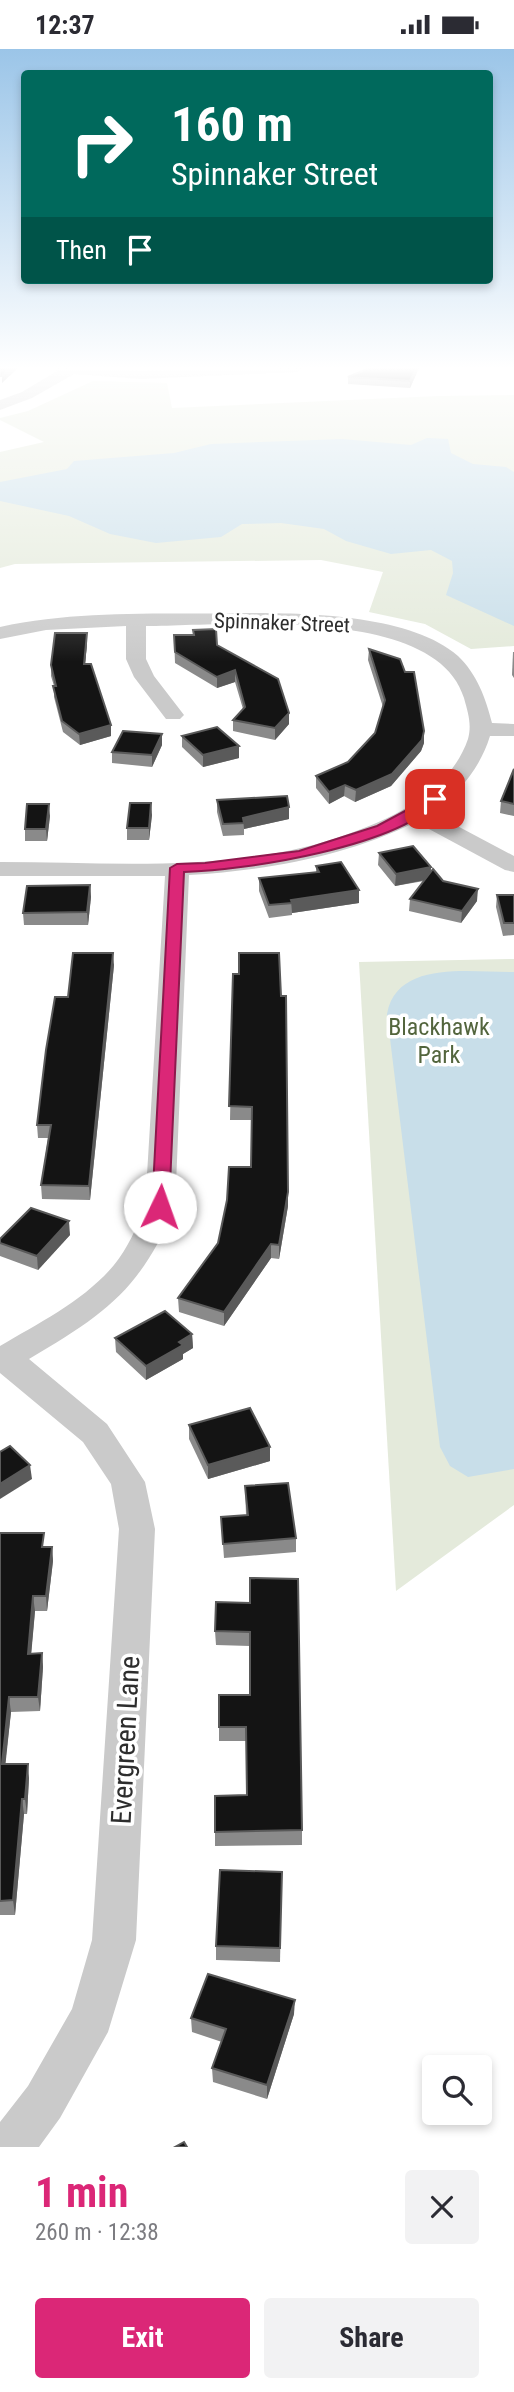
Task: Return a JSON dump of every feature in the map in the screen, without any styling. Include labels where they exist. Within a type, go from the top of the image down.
[{"type":"street","name":"Spinnaker Street","points":[[0,633],[70,622],[136,620],[330,622],[366,627],[436,650],[458,667],[474,699],[482,729]]},
{"type":"street","points":[[136,620],[136,659],[144,677],[173,715]]},
{"type":"street","points":[[0,869],[205,867],[301,855],[381,829],[416,813],[461,777],[482,729],[514,730]]},
{"type":"street","points":[[416,813],[513,865]]},
{"type":"street","points":[[3,1359],[83,1308],[123,1275],[145,1243],[160,1207],[177,868]]},
{"type":"street","name":"Evergreen Lane","points":[[3,1359],[95,1433],[128,1482],[137,1529],[114,1940],[92,2017],[44,2102],[10,2147]]},
{"type":"green space","points":[[0,466],[514,466],[514,646],[471,649],[425,624],[369,612],[383,572],[321,560],[15,564],[0,568]]},
{"type":"green space","name":"Blackhawk Park","points":[[514,959],[514,1505],[396,1591],[359,962]]},
{"type":"water","points":[[70,466],[506,467],[514,472],[514,626],[446,595],[453,573],[452,561],[431,550],[391,554],[346,541],[324,529],[281,523],[242,524],[221,537],[156,543],[110,534],[69,516],[0,501],[0,482],[67,469]]},
{"type":"water","name":"Blackhawk Park","points":[[458,971],[514,972],[514,1469],[468,1477],[450,1466],[440,1447],[387,1014],[394,996],[405,984],[421,977]]},
{"type":"building","points":[[216,629],[217,645],[278,679],[289,713],[275,728],[233,720],[245,707],[235,670],[217,677],[175,652],[174,635],[194,635],[193,630]]},
{"type":"building","points":[[55,633],[87,633],[84,664],[91,664],[111,725],[79,734],[62,721],[51,665]]},
{"type":"building","points":[[369,649],[400,659],[405,672],[414,672],[424,731],[422,740],[392,774],[356,790],[345,785],[329,792],[316,776],[348,762],[375,733],[385,700]]},
{"type":"building","points":[[217,727],[239,746],[203,755],[182,736]]},
{"type":"building","points":[[123,731],[162,734],[152,755],[112,752]]},
{"type":"building","points":[[514,769],[514,804],[501,801]]},
{"type":"building","points":[[287,796],[289,807],[243,818],[244,823],[223,824],[217,800]]},
{"type":"building","points":[[130,803],[151,803],[149,828],[127,828]]},
{"type":"building","points":[[27,804],[49,804],[46,829],[25,829]]},
{"type":"building","points":[[413,846],[431,867],[396,874],[379,853]]},
{"type":"building","points":[[341,862],[359,890],[269,905],[259,878],[319,872],[316,866]]},
{"type":"building","points":[[433,869],[443,881],[478,889],[462,911],[410,899]]},
{"type":"building","points":[[90,885],[87,912],[23,913],[27,886]]},
{"type":"building","points":[[497,895],[514,895],[514,923],[504,923]]},
{"type":"building","points":[[73,953],[113,953],[89,1186],[41,1185],[51,1125],[37,1125],[46,1050],[55,997],[68,997]]},
{"type":"building","points":[[239,953],[279,953],[281,996],[286,996],[288,1192],[279,1245],[271,1244],[224,1312],[178,1298],[218,1243],[227,1200],[229,1167],[251,1167],[252,1107],[229,1106],[233,974],[239,974]]},
{"type":"building","points":[[31,1208],[69,1221],[37,1256],[0,1243],[0,1239]]},
{"type":"building","points":[[165,1311],[192,1334],[179,1342],[183,1345],[146,1366],[115,1338]]},
{"type":"building","points":[[250,1408],[270,1447],[208,1465],[189,1425]]},
{"type":"building","points":[[10,1446],[30,1465],[0,1484],[0,1452]]},
{"type":"building","points":[[288,1483],[296,1538],[223,1544],[221,1517],[248,1515],[245,1486]]},
{"type":"building","points":[[0,1533],[44,1533],[42,1547],[52,1547],[46,1596],[33,1596],[28,1654],[42,1653],[38,1697],[9,1697],[2,1764],[28,1764],[25,1799],[22,1799],[13,1900],[0,1901]]},
{"type":"building","points":[[250,1578],[298,1579],[302,1830],[215,1832],[215,1796],[247,1795],[246,1727],[219,1727],[219,1695],[250,1695],[250,1632],[215,1631],[216,1602],[250,1603]]},
{"type":"building","points":[[220,1870],[282,1872],[280,1948],[216,1946]]},
{"type":"building","points":[[208,1974],[295,2000],[267,2085],[212,2068],[226,2029],[191,2018]]},
{"type":"route","points":[[160,1207],[177,868],[301,855],[381,829],[416,813],[435,799]]}]
